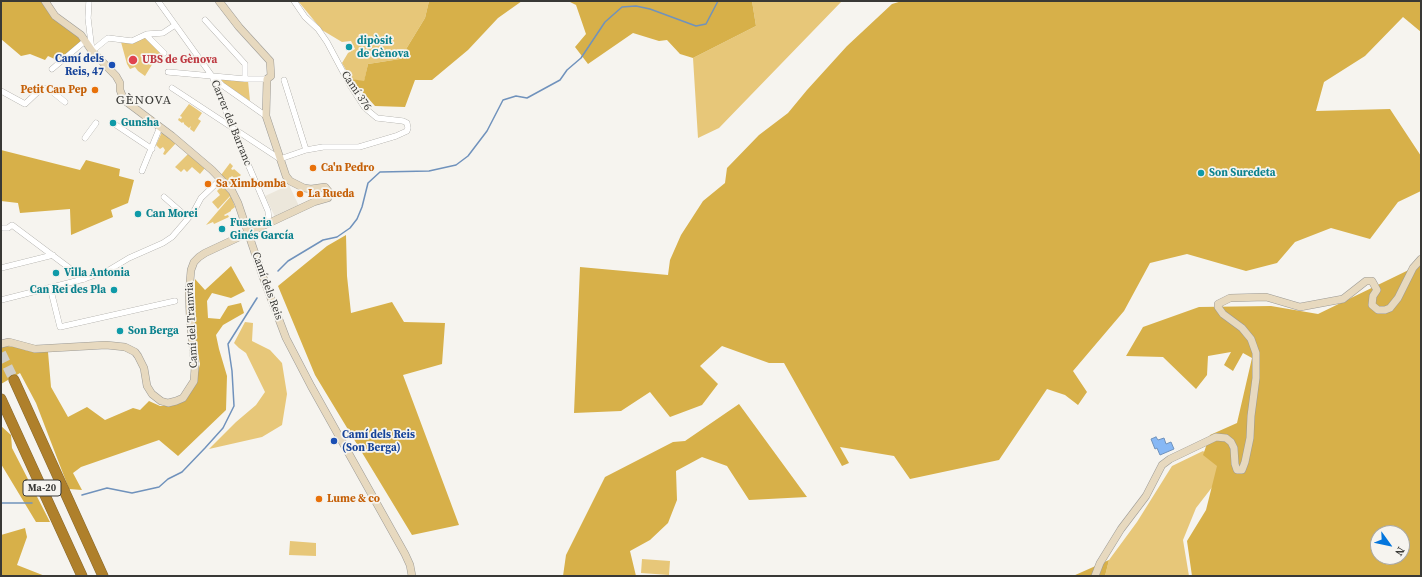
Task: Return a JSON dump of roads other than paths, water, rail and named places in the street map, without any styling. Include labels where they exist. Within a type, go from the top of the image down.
[{"type":"highway","name":"Ma-20","points":[[14,380],[103,576]]},
{"type":"highway","name":"Ma-20","points":[[1,399],[82,576]]},
{"type":"street","name":"Camí dels Reis","points":[[45,1],[55,16],[74,29],[92,51],[116,76],[120,83],[120,90],[124,100],[160,127],[222,179],[232,191],[251,232],[286,338],[311,386],[405,554],[410,565],[412,576]]},
{"type":"street","points":[[89,1],[88,18],[92,51]]},
{"type":"street","name":"Carrer del Barranc","points":[[158,1],[212,76],[268,211],[269,223]]},
{"type":"street","points":[[219,1],[239,27],[270,61],[271,76],[267,79],[266,116],[286,176],[290,182],[308,189],[325,187],[328,189],[329,194],[328,198],[314,202],[251,232]]},
{"type":"street","name":"Camí 376","points":[[280,159],[306,150],[325,147],[360,147],[396,136],[407,131],[408,128],[407,123],[403,121],[378,118],[365,108],[350,85],[327,42],[318,29],[305,17],[294,1]]},
{"type":"street","points":[[205,20],[245,64],[245,79]]},
{"type":"street","points":[[92,51],[108,38],[132,41],[146,35],[163,33],[175,25]]},
{"type":"street","points":[[146,35],[164,54]]},
{"type":"street","points":[[52,69],[85,41]]},
{"type":"street","points":[[168,72],[245,79],[267,79]]},
{"type":"street","points":[[212,76],[222,85],[266,116]]},
{"type":"street","points":[[284,80],[306,150]]},
{"type":"street","points":[[1,91],[25,104],[42,88],[49,89],[65,102]]},
{"type":"street","points":[[172,88],[280,159]]},
{"type":"street","points":[[85,138],[96,123]]},
{"type":"street","points":[[116,125],[152,149]]},
{"type":"street","points":[[142,171],[160,127]]},
{"type":"street","points":[[1,300],[109,270],[129,258],[163,244],[172,237],[194,211],[201,198],[222,179]]},
{"type":"street","points":[[164,197],[188,218]]},
{"type":"street","points":[[251,232],[264,221],[268,211]]},
{"type":"street","points":[[3,228],[8,228],[12,225],[84,278]]},
{"type":"street","name":"Camí del Tramvia","points":[[1,344],[9,342],[35,349],[106,345],[125,347],[135,352],[138,356],[144,368],[147,386],[155,398],[168,403],[183,398],[194,381],[195,367],[189,292],[191,270],[194,262],[205,253],[251,232]]},
{"type":"street","points":[[1,268],[53,255]]},
{"type":"street","points":[[1095,576],[1100,563],[1121,529],[1146,496],[1162,465],[1170,459],[1216,437],[1226,438],[1231,442],[1234,448],[1235,464],[1238,470],[1242,470],[1250,438],[1250,416],[1256,378],[1256,353],[1251,339],[1242,328],[1223,314],[1218,307],[1218,304],[1230,298],[1266,297],[1300,307],[1343,299],[1366,281],[1372,281],[1377,290],[1373,296],[1372,305],[1378,310],[1385,310],[1390,308],[1398,298],[1413,268],[1421,259]]},
{"type":"street","points":[[50,287],[60,327],[175,301]]},
{"type":"water","points":[[1156,437],[1158,440],[1164,438],[1166,444],[1171,442],[1174,449],[1160,455],[1157,448],[1155,449],[1151,439]]},
{"type":"waterway","points":[[278,271],[288,261],[323,240],[337,237],[350,228],[357,219],[362,207],[368,183],[380,172],[429,171],[456,165],[468,156],[487,131],[503,100],[516,96],[527,98],[560,80],[567,70],[581,58],[605,22],[622,7],[636,6],[650,9],[696,26],[706,24],[718,1]]},
{"type":"waterway","points":[[82,495],[107,488],[132,493],[159,487],[168,479],[182,472],[223,428],[234,406],[232,371],[228,344],[257,298]]},
{"type":"waterway","points":[[1,503],[32,503]]},
{"type":"tunnel","points":[[1,353],[14,380]]},
{"type":"place","name":"dipòsit de Gènova","points":[[349,47]]},
{"type":"place","name":"UBS de Gènova","points":[[133,60]]},
{"type":"place","name":"Camí dels Reis, 47","points":[[112,65]]},
{"type":"place","name":"Petit Can Pep","points":[[95,90]]},
{"type":"place","name":"Gunsha","points":[[113,123]]},
{"type":"place","name":"Ca'n Pedro","points":[[313,168]]},
{"type":"place","name":"Son Suredeta","points":[[1201,173]]},
{"type":"place","name":"Sa Ximbomba","points":[[208,184]]},
{"type":"place","name":"La Rueda","points":[[300,194]]},
{"type":"place","name":"Can Morei","points":[[138,214]]},
{"type":"place","name":"Fusteria Ginés García","points":[[222,229]]},
{"type":"place","name":"Villa Antonia","points":[[56,273]]},
{"type":"place","name":"Can Rei des Pla","points":[[114,290]]},
{"type":"place","name":"Son Berga","points":[[120,331]]},
{"type":"place","name":"Camí dels Reis (Son Berga)","points":[[334,441]]},
{"type":"place","name":"Lume & co","points":[[319,499]]},
{"type":"district","name":"GÈNOVA","points":[[144,101]]}]
